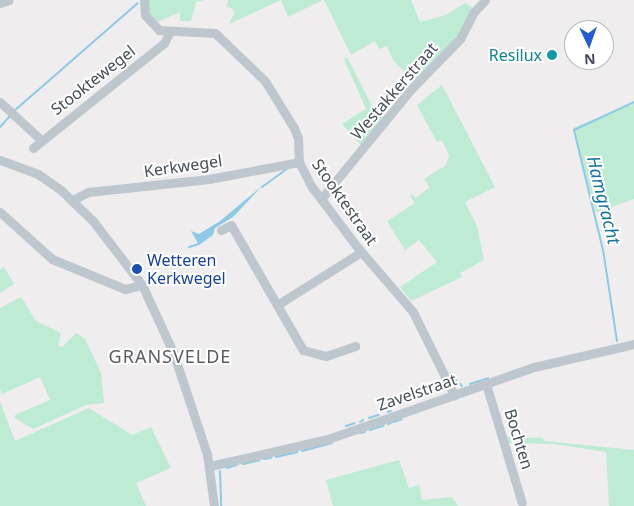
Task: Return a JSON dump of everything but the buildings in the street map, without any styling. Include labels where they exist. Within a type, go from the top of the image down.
[{"type":"street","name":"Westakkerstraat","points":[[321,199],[412,88],[460,39],[474,12],[485,0]]},
{"type":"street","points":[[144,2],[150,23],[169,33]]},
{"type":"street","name":"Stooktestraat","points":[[169,33],[207,30],[222,36],[265,81],[294,128],[298,138],[299,162],[321,199],[361,252],[413,312],[454,395]]},
{"type":"street","name":"Stooktewegel","points":[[33,148],[164,43],[169,33]]},
{"type":"street","points":[[0,102],[13,112],[41,140]]},
{"type":"street","points":[[0,160],[38,174],[73,200],[142,285],[173,352],[210,466],[214,506]]},
{"type":"street","name":"Kerkwegel","points":[[73,200],[88,192],[209,179],[299,162]]},
{"type":"street","points":[[0,212],[52,259],[124,289],[142,285]]},
{"type":"street","points":[[221,230],[231,225],[303,350],[326,356],[355,346]]},
{"type":"street","points":[[277,305],[361,252]]},
{"type":"street","name":"Zavelstraat","points":[[210,466],[328,439],[534,367],[634,344]]},
{"type":"street","name":"Bochten","points":[[486,384],[522,503]]},
{"type":"green space","points":[[146,0],[204,0],[196,2],[191,21],[180,21],[180,12],[155,23],[149,17]]},
{"type":"green space","points":[[229,0],[281,0],[229,24],[234,14],[233,9],[226,6]]},
{"type":"green space","points":[[281,0],[323,0],[288,17]]},
{"type":"green space","points":[[324,0],[411,0],[420,22],[446,15],[465,3],[472,7],[458,37],[414,81],[393,60],[387,46],[379,49],[375,41],[351,55]]},
{"type":"green space","points":[[347,57],[373,108],[384,117],[361,145],[342,124],[366,109],[344,59]]},
{"type":"green space","points":[[442,85],[495,187],[465,202],[477,226],[484,260],[460,273],[462,277],[411,301],[400,287],[437,262],[419,240],[405,250],[387,221],[415,203],[410,196],[412,194],[416,198],[430,187],[424,179],[446,165],[449,155],[442,140],[437,142],[417,105]]},
{"type":"green space","points":[[634,102],[634,199],[596,212],[573,128]]},
{"type":"green space","points":[[4,267],[14,284],[0,293],[0,270]]},
{"type":"green space","points":[[21,297],[36,321],[61,333],[58,346],[62,347],[76,333],[85,339],[101,373],[104,403],[86,405],[33,429],[15,418],[15,415],[50,400],[40,377],[2,394],[0,389],[0,308]]},
{"type":"green space","points":[[0,401],[15,441],[89,408],[132,435],[151,427],[171,468],[136,483],[146,506],[0,506]]},
{"type":"green space","points":[[506,437],[543,438],[544,441],[634,450],[634,506],[609,506],[606,452],[555,444],[507,443]]},
{"type":"green space","points":[[399,460],[409,488],[419,485],[422,500],[452,497],[458,506],[333,506],[326,480]]},
{"type":"water","points":[[262,186],[233,217],[215,228],[213,235],[199,245],[191,231],[199,234],[220,221]]},
{"type":"waterway","points":[[14,111],[138,3]]},
{"type":"waterway","name":"Hamgracht","points":[[617,341],[603,250],[574,130],[634,102]]},
{"type":"waterway","points":[[0,127],[10,116]]},
{"type":"waterway","points":[[262,187],[288,168]]},
{"type":"waterway","points":[[189,247],[199,244]]},
{"type":"waterway","points":[[450,374],[462,386]]},
{"type":"waterway","points":[[470,384],[488,378]]},
{"type":"waterway","points":[[369,418],[379,415]]},
{"type":"waterway","points":[[393,422],[402,419]]},
{"type":"waterway","points":[[346,426],[355,423]]},
{"type":"waterway","points":[[370,430],[383,426]]},
{"type":"waterway","points":[[360,433],[365,432]]},
{"type":"waterway","points":[[302,451],[332,443]]},
{"type":"waterway","points":[[276,457],[297,452]]},
{"type":"waterway","points":[[264,459],[271,458]]},
{"type":"waterway","points":[[243,464],[260,460]]},
{"type":"waterway","points":[[227,468],[237,465]]},
{"type":"waterway","points":[[220,471],[221,506]]},
{"type":"place","name":"Resilux","points":[[552,55]]},
{"type":"place","name":"Wetteren Kerkwegel","points":[[137,269]]},
{"type":"district","name":"GRANSVELDE","points":[[170,356]]}]
